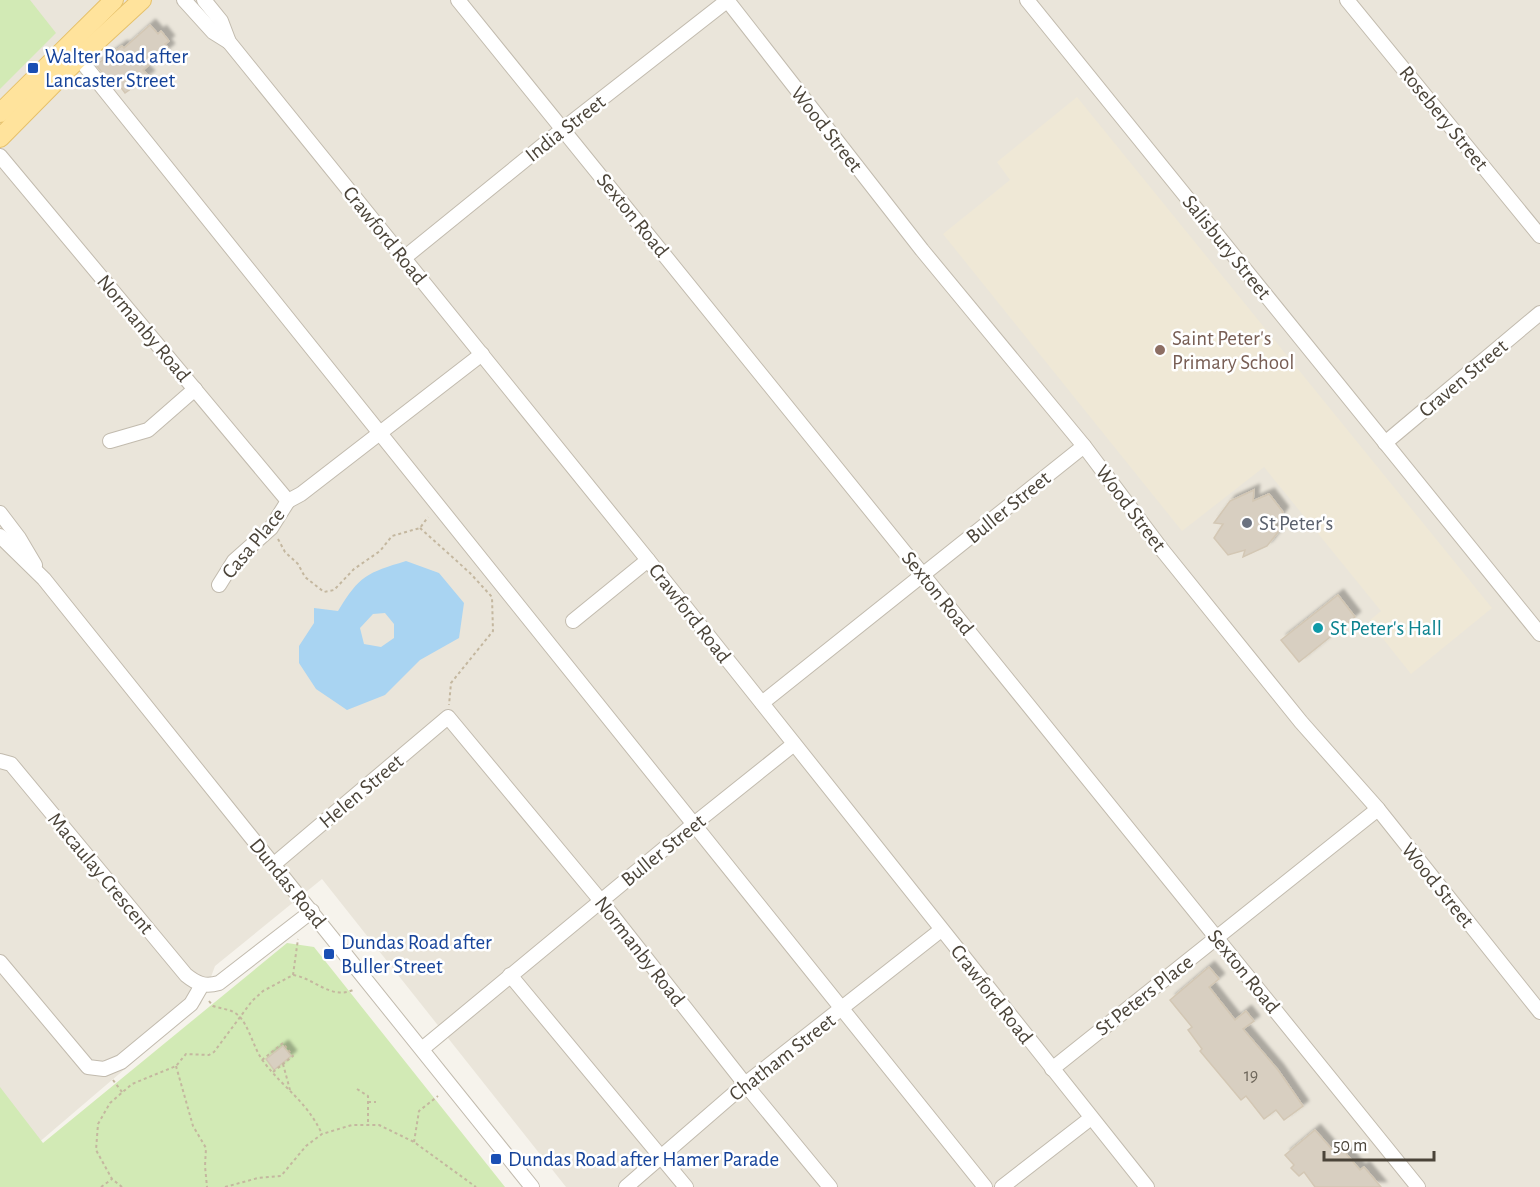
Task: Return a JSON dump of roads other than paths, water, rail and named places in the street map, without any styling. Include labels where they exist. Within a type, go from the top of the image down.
[{"type":"main road","points":[[0,138],[74,52],[114,0]]},
{"type":"main road","points":[[0,113],[142,0]]},
{"type":"street","name":"Crawford Road","points":[[184,0],[213,32],[230,42]]},
{"type":"street","name":"Crawford Road","points":[[204,0],[221,21],[230,42],[648,560],[1147,1187]]},
{"type":"street","name":"Sexton Road","points":[[458,0],[1418,1187]]},
{"type":"street","name":"India Street","points":[[404,258],[563,129],[728,0]]},
{"type":"street","name":"Wood Street","points":[[728,0],[922,250],[1084,446],[1163,551],[1301,722],[1378,809],[1540,1012]]},
{"type":"street","name":"Salisbury Street","points":[[1028,0],[1540,634]]},
{"type":"street","name":"Rosebery Street","points":[[1347,0],[1540,236]]},
{"type":"street","points":[[74,52],[986,1187]]},
{"type":"street","name":"Normanby Road","points":[[0,156],[288,501]]},
{"type":"street","name":"Craven Street","points":[[1385,443],[1540,313]]},
{"type":"street","points":[[288,501],[301,494],[482,354]]},
{"type":"street","points":[[110,441],[148,429],[195,389]]},
{"type":"street","name":"Buller Street","points":[[762,703],[1084,446]]},
{"type":"street","name":"Casa Place","points":[[219,585],[234,561],[272,528],[288,501]]},
{"type":"street","name":"Dundas Road","points":[[0,513],[19,538],[44,579]]},
{"type":"street","name":"Dundas Road","points":[[0,536],[44,579],[532,1187]]},
{"type":"street","points":[[573,621],[648,560]]},
{"type":"street","name":"Normanby Road","points":[[448,717],[601,901],[745,1084],[830,1187]]},
{"type":"street","name":"Helen Street","points":[[273,865],[448,717]]},
{"type":"street","name":"Buller Street","points":[[422,1049],[794,744]]},
{"type":"street","name":"Macaulay Crescent","points":[[0,761],[11,764],[186,975],[202,985]]},
{"type":"street","name":"St Peters Place","points":[[1052,1069],[1378,809]]},
{"type":"street","points":[[0,962],[88,1067],[104,1069],[121,1062],[191,1004],[202,985],[212,985],[225,979],[312,911]]},
{"type":"street","name":"Chatham Street","points":[[626,1187],[745,1084],[941,930]]},
{"type":"street","points":[[510,975],[686,1187]]},
{"type":"street","points":[[1002,1187],[1091,1119]]},
{"type":"water","points":[[406,561],[439,573],[464,603],[459,638],[420,660],[385,695],[347,710],[316,689],[299,663],[299,646],[314,623],[314,608],[338,611],[352,590],[366,577]],"holes":[[[385,613],[394,624],[394,638],[381,647],[364,644],[360,628],[373,614]]]},
{"type":"place","name":"Walter Road after Lancaster Street","points":[[33,68]]},
{"type":"place","name":"Saint Peter's Primary School","points":[[1160,350]]},
{"type":"place","name":"St Peter's","points":[[1247,523]]},
{"type":"place","name":"St Peter's Hall","points":[[1318,628]]},
{"type":"place","name":"Dundas Road after Buller Street","points":[[329,954]]},
{"type":"place","name":"Dundas Road after Hamer Parade","points":[[496,1159]]}]
